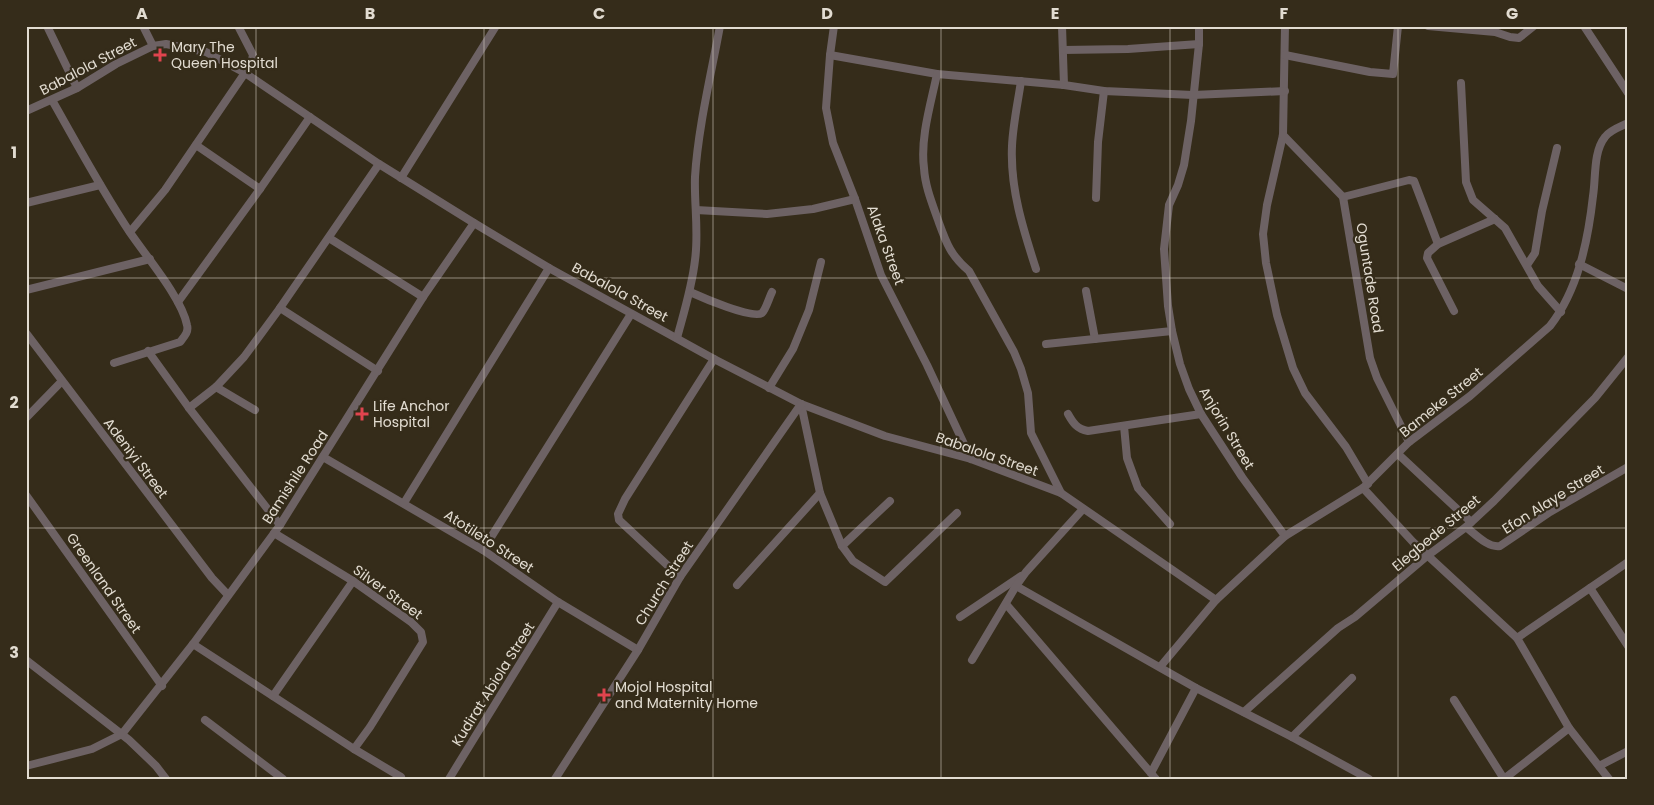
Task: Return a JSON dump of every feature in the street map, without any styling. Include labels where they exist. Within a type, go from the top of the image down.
[{"type":"street","points":[[47,26],[76,88]]},
{"type":"street","points":[[143,26],[153,46]]},
{"type":"street","points":[[130,232],[165,190],[251,64],[253,56],[238,26]]},
{"type":"street","points":[[401,178],[496,26]]},
{"type":"street","points":[[677,338],[690,292],[696,259],[695,177],[700,136],[720,26]]},
{"type":"street","name":"Alaka Street","points":[[834,26],[826,108],[833,143],[855,199],[881,275],[927,365],[971,459]]},
{"type":"street","points":[[1062,26],[1064,85]]},
{"type":"street","name":"Anjorin Street","points":[[1199,26],[1199,44],[1191,121],[1184,165],[1178,186],[1169,205],[1164,249],[1168,306],[1172,331],[1188,389],[1201,414],[1242,477],[1285,536]]},
{"type":"street","points":[[1286,26],[1283,135],[1267,205],[1263,234],[1266,263],[1277,314],[1293,368],[1305,393],[1346,447],[1365,486],[1427,556],[1517,638],[1569,728],[1609,779]]},
{"type":"street","points":[[1285,55],[1370,72],[1393,74],[1398,26]]},
{"type":"street","points":[[1428,26],[1495,32],[1519,38],[1534,26]]},
{"type":"street","points":[[1584,26],[1628,93]]},
{"type":"street","name":"Babalola Street","points":[[26,111],[76,88],[116,64],[153,46],[166,44],[206,52],[245,73],[401,178],[549,268],[631,314],[800,404],[885,436],[971,459],[1061,493],[1216,600]]},
{"type":"street","points":[[1063,50],[1128,49],[1199,44]]},
{"type":"street","points":[[830,55],[937,74],[1064,85],[1104,91],[1193,95],[1284,92]]},
{"type":"street","points":[[937,74],[926,128],[923,167],[928,194],[948,249],[957,261],[969,271],[1014,352],[1028,393],[1031,433],[1061,493]]},
{"type":"street","points":[[1022,81],[1012,145],[1012,178],[1026,239],[1036,269]]},
{"type":"street","points":[[1461,83],[1466,182],[1473,200],[1505,228],[1538,286],[1561,312]]},
{"type":"street","points":[[1096,198],[1098,142],[1104,91]]},
{"type":"street","points":[[52,100],[100,185],[178,302],[187,325],[185,336],[180,342],[114,363]]},
{"type":"street","points":[[178,302],[310,117]]},
{"type":"street","name":"Bameke Street","points":[[1160,667],[1216,600],[1285,536],[1365,486],[1409,442],[1490,378],[1550,326],[1561,312],[1572,289],[1583,253],[1600,146],[1609,132],[1628,123]]},
{"type":"street","points":[[1283,135],[1343,197],[1409,180],[1414,181],[1438,244]]},
{"type":"street","points":[[196,144],[260,189]]},
{"type":"street","points":[[1527,265],[1536,253],[1542,211],[1557,148]]},
{"type":"street","points":[[189,408],[216,387],[244,357],[379,164]]},
{"type":"street","points":[[26,203],[100,185]]},
{"type":"street","name":"Oguntade Road","points":[[1343,197],[1370,358],[1377,378],[1409,442]]},
{"type":"street","points":[[696,210],[767,214],[813,209],[855,199]]},
{"type":"street","points":[[1454,311],[1427,258],[1428,253],[1438,244],[1495,219]]},
{"type":"street","name":"Bamishile Road","points":[[122,734],[162,686],[280,525],[423,297],[474,223]]},
{"type":"street","points":[[329,238],[423,297]]},
{"type":"street","points":[[26,290],[150,259]]},
{"type":"street","points":[[769,388],[792,349],[809,310],[821,262]]},
{"type":"street","points":[[1579,264],[1628,289]]},
{"type":"street","points":[[404,503],[549,268]]},
{"type":"street","points":[[690,292],[740,312],[758,315],[762,313],[772,292]]},
{"type":"street","points":[[1086,292],[1095,340]]},
{"type":"street","points":[[280,308],[378,371]]},
{"type":"street","points":[[483,550],[631,314]]},
{"type":"street","points":[[1046,344],[1172,331]]},
{"type":"street","name":"Adeniyi Street","points":[[26,334],[206,570],[228,595]]},
{"type":"street","points":[[148,351],[189,408],[280,525]]},
{"type":"street","name":"Elegbede Street","points":[[1244,712],[1338,628],[1355,617],[1468,524],[1595,398],[1628,357]]},
{"type":"street","points":[[680,577],[619,520],[618,514],[624,499],[714,359]]},
{"type":"street","points":[[26,418],[62,381]]},
{"type":"street","points":[[216,387],[255,410]]},
{"type":"street","points":[[800,404],[820,493],[842,546],[853,561],[885,582],[957,513]]},
{"type":"street","name":"Church Street","points":[[555,779],[638,650],[680,577],[800,404]]},
{"type":"street","points":[[1068,414],[1074,424],[1088,431],[1201,414]]},
{"type":"street","points":[[1124,426],[1127,458],[1138,488],[1170,524]]},
{"type":"street","name":"Efon Alaye Street","points":[[1398,454],[1468,524],[1490,545],[1495,547],[1500,546],[1550,512],[1628,467]]},
{"type":"street","name":"Atotileto Street","points":[[323,457],[483,550],[558,602],[638,650]]},
{"type":"street","points":[[737,585],[820,493]]},
{"type":"street","name":"Greenland Street","points":[[26,495],[162,686]]},
{"type":"street","points":[[842,546],[890,501]]},
{"type":"street","points":[[972,660],[1026,572],[1083,509]]},
{"type":"street","name":"Silver Street","points":[[274,533],[353,581],[411,622],[421,632],[423,637],[423,642],[370,727],[354,749]]},
{"type":"street","points":[[1517,638],[1628,562]]},
{"type":"street","points":[[960,616],[1026,572]]},
{"type":"street","points":[[273,696],[353,581]]},
{"type":"street","points":[[1016,586],[1196,688],[1369,779]]},
{"type":"street","points":[[1590,588],[1628,646]]},
{"type":"street","name":"Kudirat Abiola Street","points":[[449,779],[558,602]]},
{"type":"street","points":[[1006,604],[1154,776],[1196,688]]},
{"type":"street","points":[[193,644],[354,749],[401,777]]},
{"type":"street","points":[[26,660],[122,734],[156,766],[166,779]]},
{"type":"street","points":[[1292,737],[1352,678]]},
{"type":"street","points":[[1454,700],[1504,779],[1569,728]]},
{"type":"street","points":[[205,720],[283,779]]},
{"type":"street","points":[[26,766],[92,749],[122,734]]},
{"type":"street","points":[[1599,766],[1628,751]]},
{"type":"place","name":"Mary The Queen Hospital","points":[[160,55]]},
{"type":"place","name":"Life Anchor Hospital","points":[[362,414]]},
{"type":"place","name":"Mojol Hospital and Maternity Home","points":[[604,695]]}]
